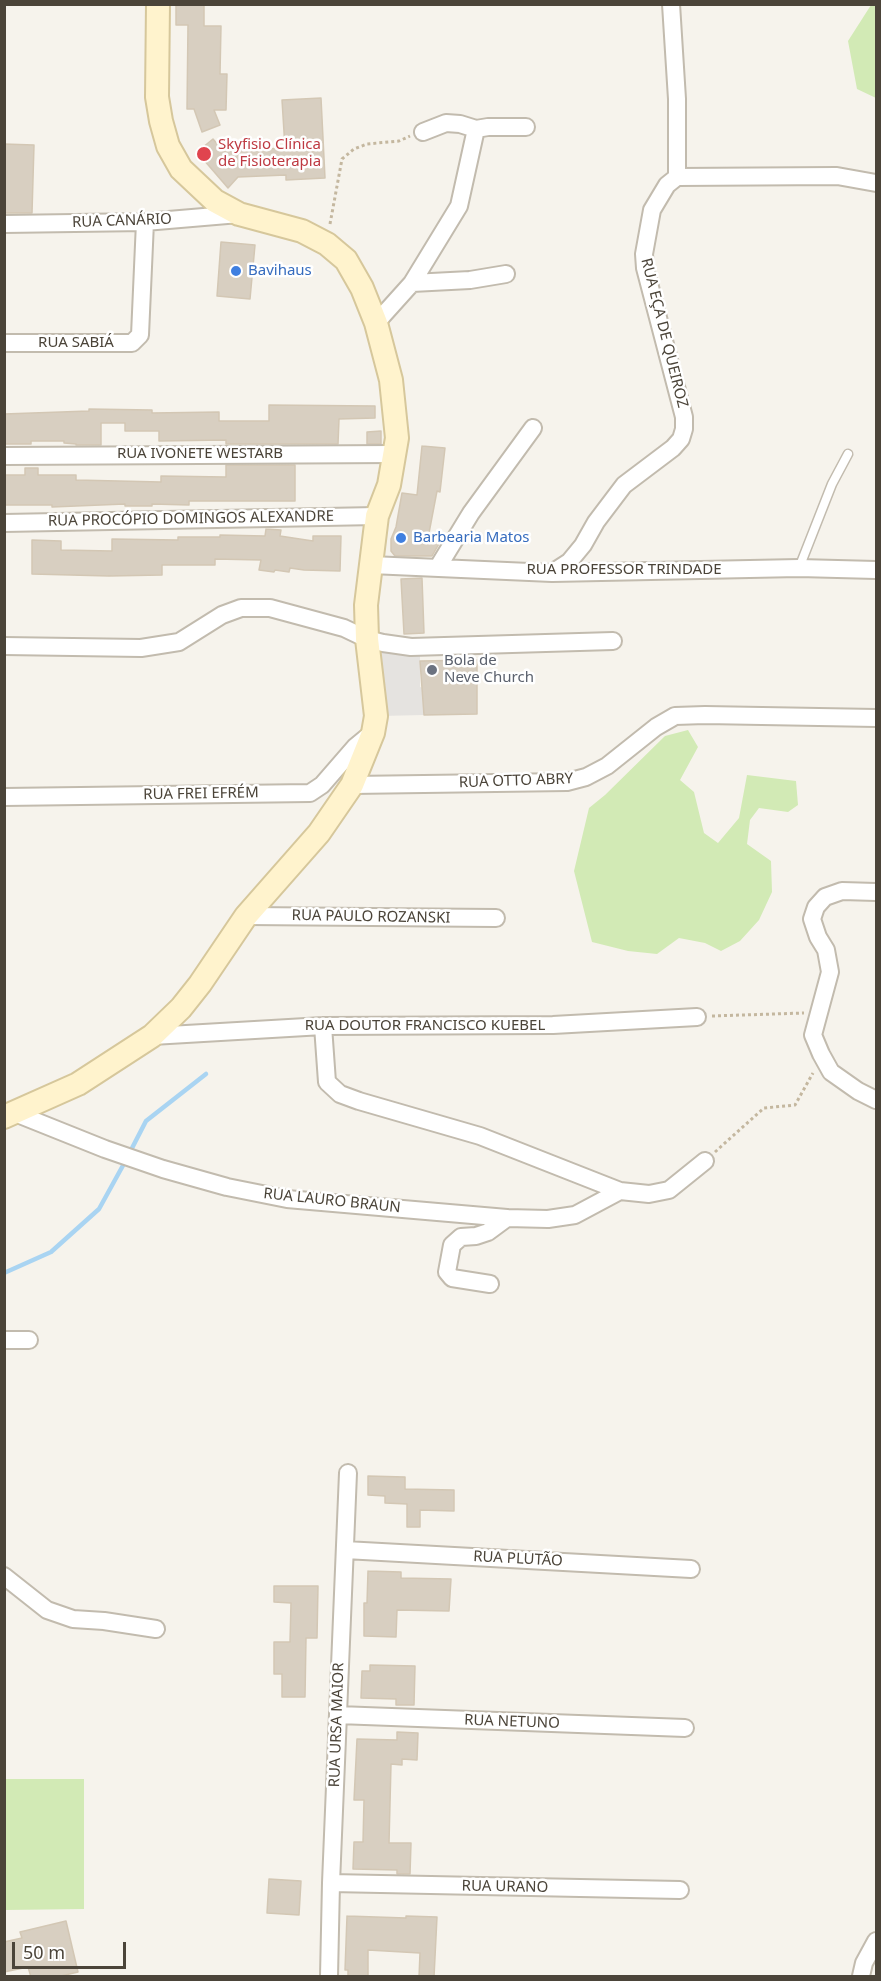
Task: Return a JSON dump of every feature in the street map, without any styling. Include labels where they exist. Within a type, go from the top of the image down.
[{"type":"main road","points":[[10,1115],[78,1084],[152,1036],[181,1008],[246,916],[319,833],[352,785],[373,733],[376,716],[367,639],[366,605],[377,516],[389,485],[396,454],[397,423],[392,380],[376,323],[362,288],[346,260],[327,244],[302,231],[239,214],[215,201],[181,169],[168,146],[161,121],[158,97],[158,4]]},
{"type":"street","points":[[671,4],[677,99],[677,177],[837,176],[876,183]]},
{"type":"street","points":[[423,132],[446,123],[476,129],[526,127]]},
{"type":"street","points":[[376,323],[412,283],[459,206],[476,129]]},
{"type":"street","name":"RUA EÇA DE QUEIROZ","points":[[552,573],[569,562],[583,545],[601,514],[624,485],[673,448],[681,439],[684,417],[645,268],[644,254],[652,210],[667,184],[677,177]]},
{"type":"street","name":"RUA CANÁRIO","points":[[4,224],[145,222],[239,214]]},
{"type":"street","name":"RUA SABIÁ","points":[[4,344],[132,343],[140,335],[145,222]]},
{"type":"street","points":[[412,283],[470,280],[506,274]]},
{"type":"street","points":[[438,567],[471,513],[533,428]]},
{"type":"street","name":"RUA IVONETE WESTARB","points":[[4,456],[396,454]]},
{"type":"street","name":"RUA PROCÓPIO DOMINGOS ALEXANDRE","points":[[4,523],[377,516]]},
{"type":"street","name":"RUA PROFESSOR TRINDADE","points":[[371,565],[552,573],[799,568],[876,570]]},
{"type":"street","points":[[4,646],[141,648],[179,642],[222,615],[241,608],[270,608],[344,628],[382,644],[411,647],[613,641]]},
{"type":"street","name":"RUA OTTO ABRY","points":[[352,785],[567,782],[586,777],[606,766],[656,727],[675,716],[876,718]]},
{"type":"street","name":"RUA FREI EFRÉM","points":[[4,797],[310,793],[322,785],[355,747],[373,733]]},
{"type":"street","points":[[876,892],[842,891],[825,897],[816,908],[812,920],[826,950],[830,972],[813,1035],[831,1072],[858,1091],[876,1100]]},
{"type":"street","name":"RUA PAULO ROZANSKI","points":[[246,916],[496,918]]},
{"type":"street","name":"RUA DOUTOR FRANCISCO KUEBEL","points":[[152,1036],[323,1026],[553,1025],[697,1017]]},
{"type":"street","points":[[323,1026],[327,1082],[340,1094],[359,1101],[480,1136],[620,1191],[649,1194],[669,1190],[705,1161]]},
{"type":"street","name":"RUA LAURO BRAUN","points":[[10,1115],[163,1169],[227,1187],[287,1199],[507,1218],[548,1219],[575,1215],[620,1191]]},
{"type":"street","points":[[490,1284],[452,1278],[447,1272],[452,1245],[461,1237],[488,1232],[507,1218]]},
{"type":"street","points":[[4,1340],[29,1341]]},
{"type":"street","name":"RUA URSA MAIOR","points":[[329,1977],[348,1473]]},
{"type":"street","name":"RUA PLUTÃO","points":[[345,1550],[691,1569]]},
{"type":"street","points":[[4,1576],[47,1610],[73,1619],[156,1629]]},
{"type":"street","name":"RUA NETUNO","points":[[338,1715],[685,1728]]},
{"type":"street","name":"RUA URANO","points":[[331,1883],[680,1890]]},
{"type":"street","points":[[861,1977],[864,1963],[876,1941]]},
{"type":"lane","points":[[799,568],[832,484],[848,454]]},
{"type":"path","points":[[327,244],[342,159],[354,149],[367,144],[399,141],[423,132]]},
{"type":"path","points":[[697,1017],[818,1012]]},
{"type":"path","points":[[705,1161],[764,1108],[795,1105],[814,1075],[811,1065]]},
{"type":"green space","points":[[871,5],[876,5],[876,98],[857,89],[848,41]]},
{"type":"green space","points":[[688,730],[698,747],[680,780],[694,792],[704,833],[718,843],[739,818],[747,775],[796,781],[798,805],[788,812],[759,808],[750,820],[747,844],[771,861],[772,892],[759,920],[740,941],[721,951],[705,943],[679,938],[657,954],[628,951],[592,942],[574,871],[589,808],[665,736]]},
{"type":"green space","points":[[5,1779],[84,1779],[84,1909],[5,1910]]},
{"type":"shaded area","points":[[420,651],[420,687],[423,688],[424,715],[380,716],[379,652]]},
{"type":"building","points":[[176,4],[204,4],[204,26],[221,26],[220,74],[227,74],[226,110],[214,110],[220,125],[202,132],[194,109],[187,109],[188,25],[176,25]]},
{"type":"building","points":[[321,98],[325,178],[286,180],[286,175],[238,177],[228,188],[197,152],[213,139],[223,151],[285,148],[282,100]]},
{"type":"building","points":[[4,144],[34,145],[32,213],[4,213]]},
{"type":"building","name":"Bavihaus","points":[[221,242],[255,245],[250,299],[217,296]]},
{"type":"building","points":[[269,405],[375,406],[375,418],[339,419],[338,444],[226,444],[226,440],[159,441],[159,431],[125,431],[125,423],[101,423],[101,445],[76,445],[64,443],[64,441],[4,444],[4,414],[89,411],[89,409],[152,410],[152,413],[219,412],[219,421],[269,421]]},
{"type":"building","points":[[381,431],[381,444],[367,444],[367,432]]},
{"type":"building","points":[[422,446],[445,448],[440,492],[437,491],[429,533],[444,535],[432,556],[395,556],[391,551],[391,539],[396,527],[402,493],[417,495]]},
{"type":"building","points":[[226,465],[295,465],[295,501],[189,501],[189,505],[152,504],[152,506],[125,506],[125,504],[52,507],[52,505],[4,505],[4,475],[25,475],[25,468],[38,468],[38,475],[76,475],[76,480],[161,482],[161,476],[226,477]]},
{"type":"building","points":[[266,529],[281,530],[280,536],[313,541],[313,536],[341,536],[340,571],[290,568],[289,572],[275,570],[274,572],[259,570],[261,560],[215,559],[215,565],[162,565],[162,575],[32,574],[32,540],[61,541],[61,550],[112,551],[112,539],[178,540],[178,537],[220,537],[220,535],[265,536]]},
{"type":"building","points":[[422,578],[424,633],[404,634],[401,579]]},
{"type":"building","points":[[477,660],[477,714],[424,715],[420,661]]},
{"type":"building","points":[[368,1476],[405,1477],[405,1489],[454,1490],[454,1511],[420,1510],[420,1527],[407,1527],[407,1504],[385,1503],[385,1496],[368,1495]]},
{"type":"building","points":[[368,1571],[401,1572],[401,1578],[451,1579],[449,1611],[397,1610],[396,1637],[364,1636],[364,1603],[367,1603]]},
{"type":"building","points":[[274,1586],[318,1586],[317,1638],[306,1638],[305,1697],[282,1697],[282,1674],[274,1674],[274,1642],[290,1642],[291,1603],[274,1602]]},
{"type":"building","points":[[370,1665],[415,1666],[414,1705],[396,1705],[396,1699],[361,1698],[362,1671],[370,1671]]},
{"type":"building","points":[[397,1732],[418,1733],[417,1760],[402,1759],[402,1765],[391,1764],[389,1843],[411,1843],[410,1874],[397,1874],[397,1870],[353,1869],[354,1842],[363,1842],[364,1800],[354,1800],[357,1739],[397,1740]]},
{"type":"building","points":[[269,1879],[301,1881],[299,1915],[267,1913]]},
{"type":"building","points":[[347,1916],[437,1917],[434,1977],[419,1977],[420,1953],[368,1950],[368,1977],[348,1977],[348,1970],[345,1970]]},
{"type":"building","points":[[66,1921],[78,1972],[57,1977],[31,1977],[28,1967],[4,1972],[4,1942],[22,1938],[20,1932]]},
{"type":"waterway","points":[[130,1152],[146,1121],[206,1074]]},
{"type":"waterway","points":[[4,1273],[51,1252],[99,1209],[126,1160]]},
{"type":"place","name":"Skyfisio Clínica de Fisioterapia","points":[[204,154]]},
{"type":"place","name":"Bavihaus","points":[[236,271]]},
{"type":"place","name":"Barbearia Matos","points":[[401,538]]},
{"type":"place","name":"Bola de Neve Church","points":[[432,670]]}]
